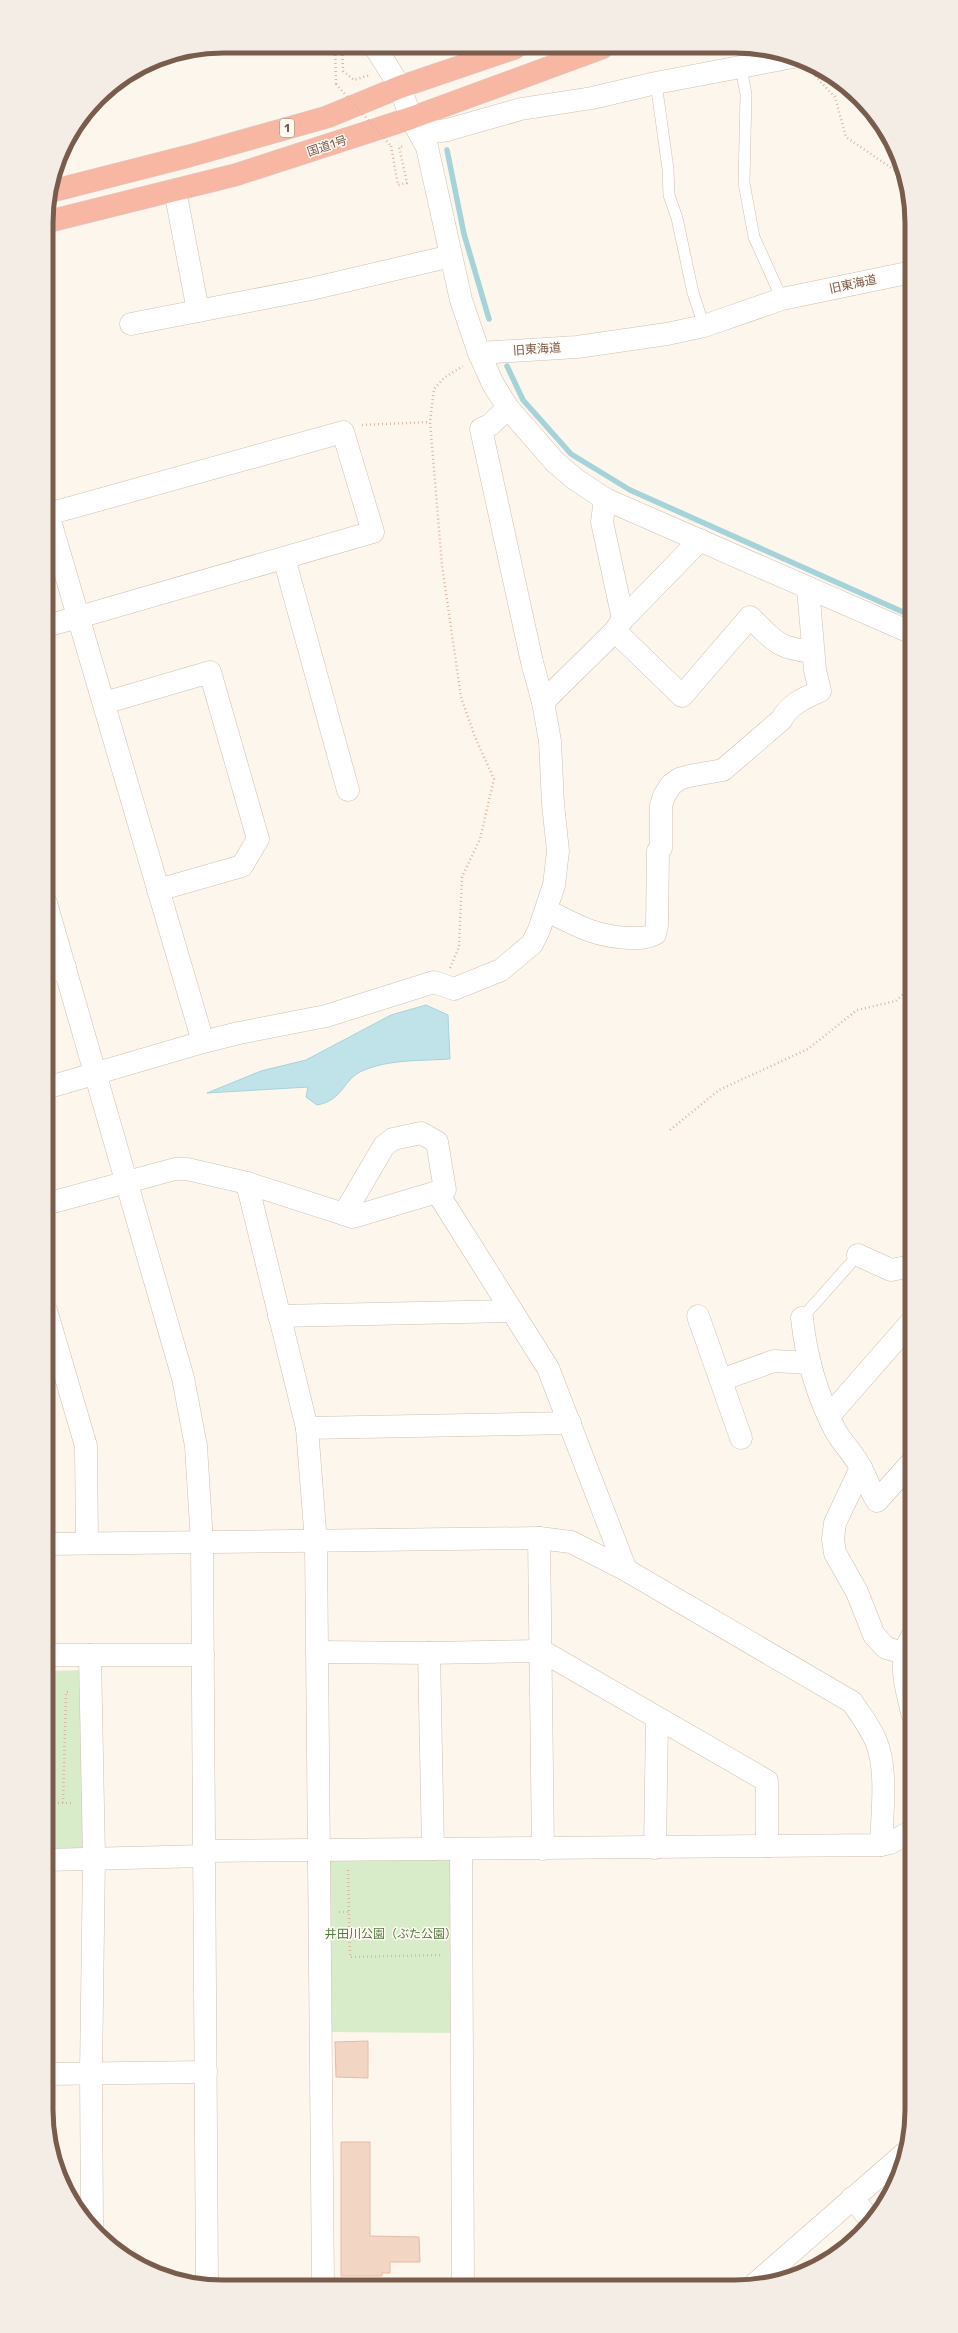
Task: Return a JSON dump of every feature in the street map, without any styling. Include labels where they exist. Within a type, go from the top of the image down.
[{"type":"highway","name":"1","points":[[56,190],[189,156],[327,117],[400,87],[500,53]]},
{"type":"highway","name":"国道1号","points":[[53,220],[236,176],[416,126],[590,53]]},
{"type":"street","points":[[379,53],[400,87],[416,126],[427,147],[461,300],[478,353],[493,384],[508,408],[555,462],[575,479],[605,499],[905,630]]},
{"type":"street","points":[[416,126],[447,130],[521,109],[592,98],[656,83],[782,60]]},
{"type":"street","points":[[175,190],[198,311]]},
{"type":"street","points":[[131,324],[310,289],[451,256]]},
{"type":"street","name":"旧東海道","points":[[478,353],[577,347],[667,334],[704,326],[782,299],[905,273]]},
{"type":"street","points":[[53,1086],[203,1042],[239,1033],[326,1016],[434,982],[454,989],[501,970],[532,944],[546,910],[554,885],[558,851],[553,804],[550,741],[543,702],[532,662],[481,429],[490,425],[508,408]]},
{"type":"street","points":[[53,513],[343,432],[373,532],[53,624]]},
{"type":"street","points":[[605,499],[602,522],[619,625],[682,696],[750,617],[778,644],[790,650],[813,652]]},
{"type":"street","points":[[53,530],[80,617],[203,1042]]},
{"type":"street","points":[[543,702],[700,540]]},
{"type":"street","points":[[284,558],[348,790]]},
{"type":"street","points":[[546,910],[588,932],[610,937],[643,939],[655,934],[657,925],[658,851],[661,848],[662,806],[664,796],[671,785],[678,779],[723,770],[781,720],[786,712],[799,700],[820,691],[813,652],[808,588]]},
{"type":"street","points":[[104,703],[210,672],[258,839],[242,866],[158,890]]},
{"type":"street","points":[[53,954],[55,969],[95,1074],[183,1378],[193,1426],[202,1542],[207,2280]]},
{"type":"street","points":[[53,1202],[175,1169],[186,1169],[247,1183],[353,1217],[445,1190],[437,1142],[421,1133],[393,1139],[384,1146],[344,1214]]},
{"type":"street","points":[[247,1183],[307,1428],[316,1542],[323,2280]]},
{"type":"street","points":[[437,1192],[548,1368],[626,1570]]},
{"type":"street","points":[[858,1255],[892,1270],[905,1267]]},
{"type":"street","points":[[279,1316],[512,1312]]},
{"type":"street","points":[[698,1316],[741,1438]]},
{"type":"street","points":[[802,1318],[805,1348],[829,1416],[836,1431],[861,1468],[867,1485],[877,1501],[905,1473]]},
{"type":"street","points":[[829,1416],[905,1329]]},
{"type":"street","points":[[53,1334],[86,1446],[87,1543]]},
{"type":"street","points":[[721,1380],[774,1361],[810,1363]]},
{"type":"street","points":[[307,1428],[570,1423]]},
{"type":"street","points":[[861,1468],[835,1523],[833,1539],[835,1553],[857,1592],[874,1635],[886,1648],[905,1645]]},
{"type":"street","points":[[53,1544],[316,1542],[539,1538],[571,1542],[626,1570],[852,1702],[868,1723],[877,1742],[882,1761],[881,1845]]},
{"type":"street","points":[[539,1538],[542,1651],[543,1849]]},
{"type":"street","points":[[318,1652],[429,1653],[542,1651],[657,1719],[768,1781],[767,1846]]},
{"type":"street","points":[[429,1653],[433,1849]]},
{"type":"street","points":[[53,1655],[203,1655]]},
{"type":"street","points":[[90,1655],[94,1857],[91,2073],[92,2218]]},
{"type":"street","points":[[905,1657],[902,1670],[905,1683]]},
{"type":"street","points":[[655,1848],[657,1719]]},
{"type":"street","points":[[53,1860],[84,1859],[94,1857],[318,1850],[461,1850],[881,1845],[890,1843],[905,1835]]},
{"type":"street","points":[[461,1850],[463,1955],[463,2280]]},
{"type":"street","points":[[53,2074],[206,2072]]},
{"type":"street","points":[[762,2278],[897,2159]]},
{"type":"street","points":[[852,2198],[868,2216]]},
{"type":"lane","points":[[741,68],[746,94],[744,183],[754,237],[782,299]]},
{"type":"lane","points":[[656,83],[668,169],[669,195],[677,218],[693,294],[704,326]]},
{"type":"lane","points":[[802,1318],[858,1255]]},
{"type":"path","points":[[335,53],[336,84],[391,146],[398,186],[407,184],[399,147]]},
{"type":"path","points":[[342,53],[343,71],[354,80],[389,69]]},
{"type":"path","points":[[815,74],[816,77],[835,97],[846,137],[897,172]]},
{"type":"path","points":[[434,982],[448,973],[459,947],[462,877],[480,839],[494,779],[475,737],[461,697],[442,565],[430,422],[434,389],[444,378],[457,371],[478,353]]},
{"type":"path","points":[[343,432],[353,426],[430,422]]},
{"type":"path","points":[[670,1130],[719,1090],[808,1049],[857,1010],[896,1001],[905,993]]},
{"type":"path","points":[[63,1803],[66,1692],[91,1689]]},
{"type":"path","points":[[53,1803],[93,1803]]},
{"type":"path","points":[[348,1867],[350,1957],[463,1955]]},
{"type":"green space","points":[[86,1670],[85,1853],[53,1854],[53,1671]]},
{"type":"green space","name":"井田川公園（ぶた公園）","points":[[447,1857],[453,1863],[453,2033],[329,2032],[327,1864],[333,1859]]},
{"type":"water","points":[[426,1005],[448,1015],[450,1059],[394,1062],[372,1067],[362,1071],[351,1079],[333,1099],[317,1105],[306,1097],[308,1087],[207,1093],[261,1071],[306,1060],[391,1015]]},
{"type":"building","points":[[368,2041],[368,2078],[336,2077],[335,2042]]},
{"type":"building","points":[[341,2142],[370,2142],[370,2236],[419,2237],[420,2262],[390,2262],[390,2273],[382,2273],[382,2276],[341,2276]]},
{"type":"waterway","points":[[447,150],[464,234],[489,319]]},
{"type":"waterway","points":[[507,366],[523,400],[571,454],[630,490],[905,613]]}]
